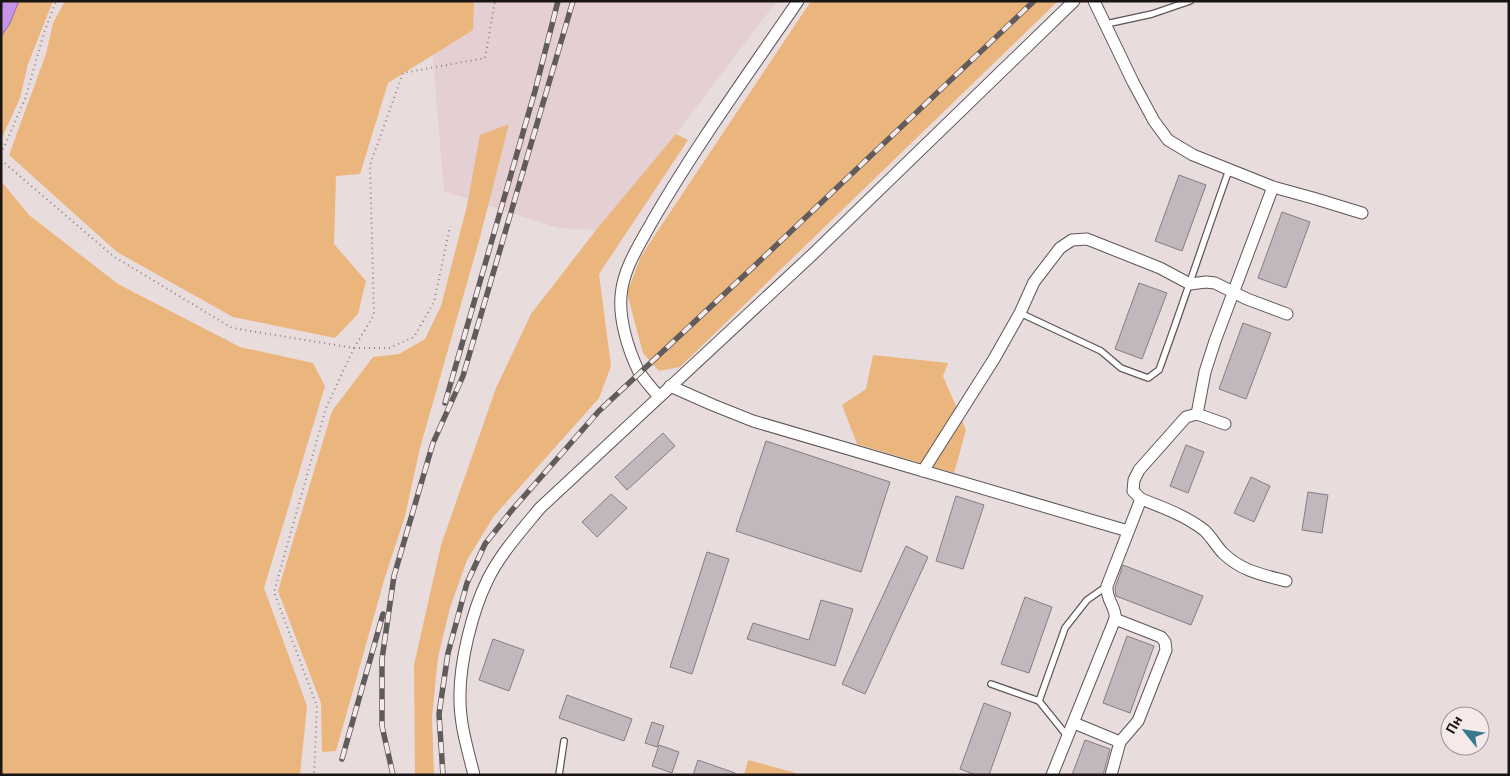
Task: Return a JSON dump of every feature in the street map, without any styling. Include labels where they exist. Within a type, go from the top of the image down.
[{"type":"street","points":[[659,397],[639,371],[629,347],[623,322],[621,297],[625,274],[673,186],[798,1]]},
{"type":"street","points":[[474,775],[466,745],[460,700],[465,653],[476,608],[488,578],[508,546],[540,508],[820,247],[1074,1]]},
{"type":"street","points":[[1094,1],[1133,82],[1154,121],[1168,140],[1193,155],[1273,187],[1362,213]]},
{"type":"street","points":[[1197,414],[1205,372],[1273,187]]},
{"type":"street","points":[[923,471],[994,359],[1020,314],[1034,282],[1060,248],[1072,240],[1087,239],[1160,268],[1190,284],[1214,283],[1287,314]]},
{"type":"street","points":[[670,386],[713,406],[753,421],[1128,531]]},
{"type":"street","points":[[1225,424],[1197,414],[1186,417],[1139,470],[1134,480],[1133,490],[1141,499],[1167,510],[1204,530],[1223,553],[1237,565],[1246,570],[1286,581]]},
{"type":"street","points":[[1052,775],[1115,619],[1116,614],[1106,593],[1107,586],[1141,499]]},
{"type":"street","points":[[1110,775],[1120,742],[1138,721],[1166,650],[1165,642],[1160,637],[1115,619]]},
{"type":"street","points":[[1074,723],[1120,742]]},
{"type":"lane","points":[[1106,24],[1152,14],[1190,1]]},
{"type":"lane","points":[[1020,314],[1101,351],[1121,368],[1148,378],[1159,370],[1229,170]]},
{"type":"lane","points":[[1039,701],[1065,628],[1087,600],[1107,586]]},
{"type":"lane","points":[[991,684],[1039,701],[1068,737]]},
{"type":"lane","points":[[559,775],[564,741]]},
{"type":"path","points":[[1,154],[24,99],[56,1]]},
{"type":"path","points":[[314,775],[318,706],[274,592],[326,408],[354,348],[374,315],[370,165],[403,73],[486,58],[495,1]]},
{"type":"path","points":[[1,160],[113,256],[232,328],[354,348],[389,348],[414,338],[434,302],[450,226]]},
{"type":"shaded area","points":[[1,1],[53,1],[28,64],[20,98],[1,140]]},
{"type":"shaded area","points":[[1,1],[19,1],[10,23],[1,37]]},
{"type":"shaded area","points":[[65,1],[474,1],[473,30],[388,83],[360,174],[336,176],[334,244],[366,281],[358,314],[335,338],[233,317],[117,252],[9,155],[46,54],[53,23]]},
{"type":"shaded area","points":[[428,1],[777,1],[676,134],[596,230],[558,228],[444,191]]},
{"type":"shaded area","points":[[811,1],[1058,1],[680,367],[659,371],[643,353],[627,293],[641,256]]},
{"type":"shaded area","points":[[509,124],[479,241],[420,448],[405,516],[385,577],[336,751],[322,752],[321,703],[278,591],[332,411],[373,357],[399,354],[425,339],[441,306],[467,206],[480,135]]},
{"type":"shaded area","points":[[676,134],[688,140],[599,274],[611,366],[599,398],[494,516],[467,560],[450,608],[438,657],[432,717],[434,775],[415,775],[414,665],[441,545],[496,388],[531,314],[596,230]]},
{"type":"shaded area","points":[[1,181],[29,215],[118,284],[240,347],[313,363],[325,386],[264,588],[307,706],[300,775],[1,775]]},
{"type":"shaded area","points":[[873,355],[948,363],[943,376],[966,430],[954,473],[857,444],[842,405],[866,389]]},
{"type":"shaded area","points":[[748,760],[796,773],[796,775],[744,775]]},
{"type":"building","points":[[1179,175],[1206,185],[1182,251],[1155,241]]},
{"type":"building","points":[[1282,212],[1310,222],[1286,288],[1258,278]]},
{"type":"building","points":[[1139,283],[1167,293],[1142,359],[1115,349]]},
{"type":"building","points":[[1243,323],[1271,333],[1246,399],[1219,389]]},
{"type":"building","points":[[663,433],[675,446],[627,490],[615,477]]},
{"type":"building","points":[[766,441],[890,482],[861,572],[736,531]]},
{"type":"building","points":[[1186,445],[1204,452],[1188,493],[1170,486]]},
{"type":"building","points":[[1251,477],[1270,486],[1254,522],[1234,513]]},
{"type":"building","points":[[1308,492],[1328,495],[1322,533],[1302,530]]},
{"type":"building","points":[[611,494],[627,508],[597,537],[582,522]]},
{"type":"building","points":[[956,496],[984,505],[963,569],[936,561]]},
{"type":"building","points":[[906,546],[928,557],[865,694],[842,684]]},
{"type":"building","points":[[707,552],[729,559],[692,674],[670,667]]},
{"type":"building","points":[[1123,565],[1203,596],[1191,625],[1116,596],[1115,588]]},
{"type":"building","points":[[1025,597],[1052,607],[1029,673],[1001,664]]},
{"type":"building","points":[[821,600],[853,609],[835,666],[747,639],[753,623],[809,640]]},
{"type":"building","points":[[1127,636],[1154,646],[1130,713],[1103,703]]},
{"type":"building","points":[[493,639],[524,650],[509,691],[479,680]]},
{"type":"building","points":[[567,695],[632,719],[624,741],[559,718]]},
{"type":"building","points":[[984,703],[1011,713],[989,775],[976,775],[960,769]]},
{"type":"building","points":[[652,722],[664,726],[657,747],[645,743]]},
{"type":"building","points":[[1085,740],[1110,749],[1103,775],[1072,775]]},
{"type":"building","points":[[659,745],[679,752],[672,773],[652,766]]},
{"type":"building","points":[[698,760],[735,773],[735,775],[693,775]]},
{"type":"railway","points":[[445,403],[535,91],[558,1]]},
{"type":"railway","points":[[393,775],[382,726],[382,659],[394,576],[433,443],[463,376],[573,1]]},
{"type":"railway","points":[[443,775],[439,714],[448,653],[467,583],[485,544],[512,510],[599,411],[1034,1]]},
{"type":"railway","points":[[342,759],[383,614]]}]
